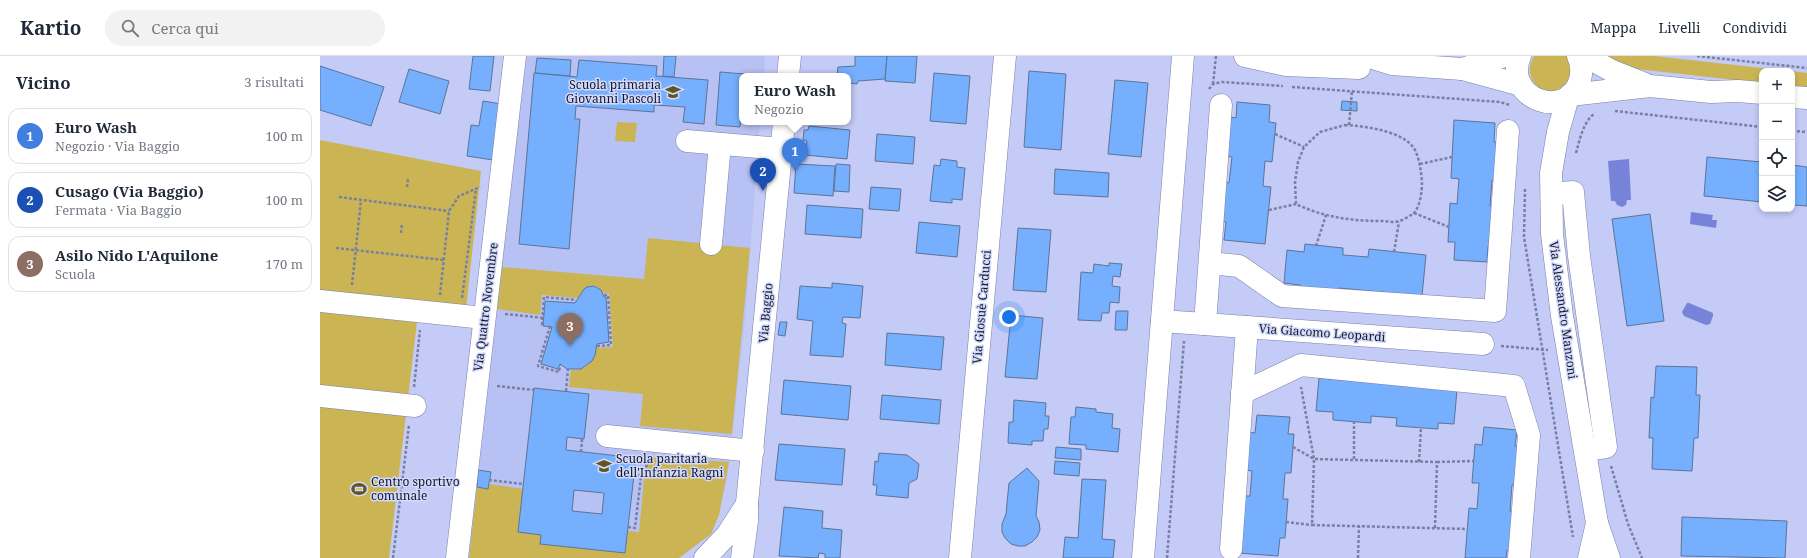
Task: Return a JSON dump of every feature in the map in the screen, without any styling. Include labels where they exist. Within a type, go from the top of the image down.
[{"type":"street","name":"Via Quattro Novembre","points":[[457,558],[494,316],[503,171],[515,56]]},
{"type":"street","points":[[788,73],[790,56]]},
{"type":"street","name":"Via Giosuè Carducci","points":[[960,558],[1005,56]]},
{"type":"street","points":[[1143,558],[1183,56]]},
{"type":"street","points":[[1245,56],[1286,64],[1372,69],[1392,64]]},
{"type":"street","points":[[1340,56],[1373,58],[1392,64],[1462,69],[1521,85]]},
{"type":"street","points":[[1462,69],[1505,56]]},
{"type":"street","points":[[1520,56],[1517,73],[1521,85],[1533,98],[1542,102],[1560,101],[1569,96],[1650,86],[1711,92],[1738,91],[1759,93]]},
{"type":"street","name":"Via Alessandro Manzoni","points":[[1578,56],[1582,66],[1579,83],[1569,96],[1558,132],[1551,183],[1552,234],[1568,351],[1597,523],[1608,558]]},
{"type":"street","points":[[1585,56],[1612,71],[1650,86]]},
{"type":"street","points":[[1711,92],[1739,101],[1759,103]]},
{"type":"street","points":[[1795,97],[1807,98]]},
{"type":"street","points":[[1195,323],[1210,263],[1213,99]]},
{"type":"street","points":[[1795,106],[1807,108]]},
{"type":"street","name":"Via Baggio","points":[[742,558],[747,521],[747,504],[784,125]]},
{"type":"street","points":[[1210,263],[1239,266],[1282,296],[1495,311],[1508,131]]},
{"type":"street","points":[[687,141],[781,149]]},
{"type":"street","points":[[711,244],[720,144]]},
{"type":"street","points":[[1551,183],[1574,192],[1579,256],[1606,447],[1585,450]]},
{"type":"street","points":[[320,301],[460,316],[494,316]]},
{"type":"street","name":"Via Giacomo Leopardi","points":[[1162,321],[1483,344]]},
{"type":"street","points":[[1231,549],[1247,327]]},
{"type":"street","points":[[1242,393],[1300,365],[1514,386],[1529,436],[1519,558]]},
{"type":"street","points":[[320,396],[415,406]]},
{"type":"street","points":[[607,436],[753,451]]},
{"type":"street","name":"Via Baggio","points":[[705,558],[727,535],[747,504]]},
{"type":"street","name":"Via Alessandro Manzoni","points":[[1589,558],[1597,523]]},
{"type":"path","points":[[1213,99],[1216,56]]},
{"type":"path","points":[[1697,56],[1807,68]]},
{"type":"path","points":[[1743,56],[1743,61]]},
{"type":"path","points":[[1213,84],[1222,82],[1283,86]]},
{"type":"path","points":[[1291,87],[1500,102],[1513,107]]},
{"type":"path","points":[[1349,125],[1352,91]]},
{"type":"path","points":[[1609,110],[1759,127]]},
{"type":"path","points":[[1575,157],[1581,133],[1586,123],[1593,114],[1599,112]]},
{"type":"path","points":[[1269,210],[1296,204],[1311,212],[1339,219],[1399,222],[1414,213],[1422,193],[1420,164],[1414,148],[1402,139],[1386,131],[1368,126],[1349,125],[1320,132],[1304,147],[1298,162],[1295,182],[1296,204]]},
{"type":"path","points":[[1795,130],[1807,132]]},
{"type":"path","points":[[1275,134],[1304,147]]},
{"type":"path","points":[[1420,164],[1452,156]]},
{"type":"path","points":[[407,188],[408,178]]},
{"type":"path","points":[[1525,182],[1524,237],[1574,540]]},
{"type":"path","points":[[460,316],[476,189]]},
{"type":"path","points":[[340,197],[449,210]]},
{"type":"path","points":[[350,304],[360,200]]},
{"type":"path","points":[[1414,213],[1449,227]]},
{"type":"path","points":[[1316,246],[1326,215]]},
{"type":"path","points":[[1394,252],[1399,222]]},
{"type":"path","points":[[401,233],[402,223]]},
{"type":"path","points":[[336,248],[444,260]]},
{"type":"path","points":[[597,346],[611,345],[608,295],[603,296]]},
{"type":"path","points":[[543,324],[544,297],[576,300]]},
{"type":"path","points":[[494,316],[543,318]]},
{"type":"path","points":[[1167,558],[1195,323]]},
{"type":"path","points":[[550,326],[538,366],[559,372],[560,365]]},
{"type":"path","points":[[1483,344],[1568,351]]},
{"type":"path","points":[[1300,365],[1301,390],[1314,459],[1312,525]]},
{"type":"path","points":[[566,391],[568,369]]},
{"type":"path","points":[[496,386],[534,390]]},
{"type":"path","points":[[1354,421],[1354,460]]},
{"type":"path","points":[[1419,462],[1420,428]]},
{"type":"path","points":[[581,452],[582,439]]},
{"type":"path","points":[[1293,447],[1314,459],[1419,462],[1474,461]]},
{"type":"path","points":[[1606,447],[1628,524],[1642,558]]},
{"type":"path","points":[[1435,528],[1438,462]]},
{"type":"path","points":[[628,527],[635,528],[637,513],[641,476],[634,475]]},
{"type":"path","points":[[489,480],[524,484]]},
{"type":"path","points":[[1286,522],[1312,525],[1467,529]]},
{"type":"path","points":[[1358,558],[1359,526]]},
{"type":"shaded area","points":[[526,56],[765,56],[764,73],[739,73],[739,125],[760,125],[745,319],[727,480],[719,515],[711,534],[679,558],[469,558]]},
{"type":"shaded area","points":[[1534,56],[1567,56],[1571,71],[1570,76],[1564,85],[1556,90],[1548,91],[1534,83],[1531,76],[1530,66]]},
{"type":"shaded area","points":[[1596,56],[1654,56],[1763,68],[1759,68],[1759,83],[1619,67]]},
{"type":"shaded area","points":[[1795,71],[1807,73],[1807,88],[1795,87]]},
{"type":"shaded area","points":[[617,122],[637,123],[635,142],[615,141]]},
{"type":"shaded area","points":[[320,140],[481,171],[466,309],[419,305],[389,558],[320,558]]},
{"type":"shaded area","points":[[648,238],[750,248],[732,434],[640,426],[643,394],[569,387],[571,370],[585,367],[591,361],[596,348],[613,347],[609,293],[603,293],[596,286],[589,286],[586,288],[578,298],[542,295],[540,315],[497,309],[502,267],[644,279]]},
{"type":"shaded area","points":[[646,457],[729,462],[719,515],[711,534],[679,558],[469,558],[477,487],[488,489],[489,484],[523,489],[541,535],[540,544],[625,553],[628,531],[639,532]]},
{"type":"water","points":[[1629,159],[1631,200],[1627,200],[1626,205],[1622,207],[1617,205],[1615,201],[1611,201],[1608,161]]},
{"type":"water","points":[[1691,212],[1713,215],[1712,220],[1717,220],[1716,228],[1690,224]]},
{"type":"water","points":[[1687,303],[1713,313],[1710,324],[1706,325],[1684,316],[1682,312]]},
{"type":"building","points":[[473,56],[494,56],[490,91],[469,89]]},
{"type":"building","points":[[664,56],[676,56],[674,77],[663,76]]},
{"type":"building","points":[[855,56],[887,56],[885,79],[858,81],[857,84],[851,83],[851,73],[837,73],[838,67],[855,66]]},
{"type":"building","points":[[887,56],[917,56],[915,83],[885,81]]},
{"type":"building","points":[[537,58],[571,60],[570,76],[535,73]]},
{"type":"building","points":[[579,60],[657,66],[656,76],[708,80],[704,124],[683,122],[685,107],[654,105],[654,112],[576,106],[575,119],[580,119],[569,249],[519,244],[534,73],[577,77]]},
{"type":"building","points":[[320,66],[384,87],[371,126],[320,110]]},
{"type":"building","points":[[409,69],[449,81],[440,114],[399,102]]},
{"type":"building","points":[[1029,71],[1066,74],[1061,150],[1024,147]]},
{"type":"building","points":[[720,72],[739,74],[740,127],[716,125]]},
{"type":"building","points":[[934,73],[970,76],[966,124],[930,121]]},
{"type":"building","points":[[1115,80],[1148,83],[1141,157],[1108,154]]},
{"type":"building","points":[[483,101],[501,104],[493,160],[467,156],[471,125],[479,126]]},
{"type":"building","points":[[1342,101],[1357,102],[1357,111],[1341,110]]},
{"type":"building","points":[[1237,102],[1270,105],[1269,122],[1276,123],[1272,162],[1265,161],[1263,186],[1271,187],[1265,244],[1224,240],[1226,222],[1221,221],[1225,182],[1229,183],[1232,157],[1226,156],[1230,117],[1236,118]]},
{"type":"building","points":[[1454,120],[1495,123],[1494,142],[1499,142],[1497,181],[1492,180],[1490,206],[1496,207],[1494,246],[1488,246],[1487,262],[1454,260],[1455,242],[1448,242],[1450,203],[1457,204],[1459,179],[1451,178]]},
{"type":"building","points":[[809,126],[850,130],[847,159],[805,155],[807,141],[803,140],[804,130],[808,130]]},
{"type":"building","points":[[877,134],[915,137],[913,164],[875,161]]},
{"type":"building","points":[[1707,157],[1759,162],[1759,202],[1704,196]]},
{"type":"building","points":[[941,159],[957,161],[957,167],[965,168],[962,200],[952,199],[952,203],[930,201],[934,165],[940,166]]},
{"type":"building","points":[[796,164],[835,166],[833,196],[794,193]]},
{"type":"building","points":[[836,164],[850,165],[849,192],[834,191]]},
{"type":"building","points":[[1795,165],[1807,167],[1807,206],[1795,205]]},
{"type":"building","points":[[1055,169],[1109,173],[1108,197],[1054,194]]},
{"type":"building","points":[[871,187],[901,189],[899,211],[869,209]]},
{"type":"building","points":[[807,205],[863,209],[861,238],[805,234]]},
{"type":"building","points":[[1650,214],[1664,321],[1627,326],[1612,219]]},
{"type":"building","points":[[919,222],[960,226],[957,257],[916,253]]},
{"type":"building","points":[[1018,228],[1051,230],[1046,292],[1013,290]]},
{"type":"building","points":[[1305,244],[1343,248],[1343,255],[1368,257],[1369,249],[1426,255],[1422,296],[1339,288],[1338,294],[1299,290],[1300,285],[1284,283],[1287,250],[1304,252]]},
{"type":"building","points":[[1109,263],[1122,264],[1120,277],[1113,276],[1112,286],[1120,287],[1119,303],[1110,302],[1109,313],[1102,313],[1101,321],[1078,320],[1081,272],[1093,273],[1094,264],[1109,266]]},
{"type":"building","points":[[832,283],[863,286],[860,318],[843,317],[842,323],[846,324],[843,357],[810,355],[813,321],[797,319],[800,286],[832,288]]},
{"type":"building","points":[[594,286],[601,290],[604,297],[606,297],[609,342],[597,344],[592,361],[581,369],[567,369],[560,364],[558,369],[541,364],[552,327],[543,326],[545,301],[575,303],[584,289]]},
{"type":"building","points":[[1116,311],[1128,311],[1127,330],[1115,330]]},
{"type":"building","points":[[1011,315],[1043,318],[1037,379],[1005,377]]},
{"type":"building","points":[[780,322],[787,322],[785,336],[778,335]]},
{"type":"building","points":[[887,333],[944,337],[941,370],[885,365]]},
{"type":"building","points":[[1656,366],[1697,367],[1696,395],[1700,395],[1698,438],[1694,438],[1692,471],[1652,469],[1653,438],[1649,438],[1651,397],[1654,398]]},
{"type":"building","points":[[1319,378],[1457,390],[1454,424],[1438,423],[1438,429],[1396,426],[1397,418],[1371,416],[1371,423],[1333,420],[1333,412],[1316,411]]},
{"type":"building","points":[[784,380],[851,386],[848,420],[781,414]]},
{"type":"building","points":[[534,388],[589,394],[584,439],[567,437],[566,450],[636,458],[625,553],[540,544],[541,535],[518,532]],"holes":[[[574,490],[604,493],[602,514],[572,511]]]},
{"type":"building","points":[[882,395],[941,400],[939,424],[880,419]]},
{"type":"building","points":[[1014,400],[1046,403],[1045,416],[1049,416],[1048,429],[1044,429],[1043,441],[1032,441],[1032,445],[1008,443],[1009,422],[1013,422]]},
{"type":"building","points":[[1076,407],[1096,409],[1096,412],[1113,414],[1112,428],[1120,429],[1118,452],[1086,449],[1086,445],[1069,444],[1071,417],[1075,417]]},
{"type":"building","points":[[1257,415],[1290,417],[1288,434],[1294,434],[1291,473],[1285,473],[1283,499],[1288,499],[1285,538],[1280,538],[1278,556],[1237,553],[1242,496],[1250,496],[1252,471],[1245,470],[1248,432],[1255,433]]},
{"type":"building","points":[[1484,427],[1517,430],[1515,446],[1521,447],[1518,486],[1512,485],[1510,511],[1515,512],[1512,550],[1507,550],[1506,558],[1465,558],[1469,508],[1477,509],[1479,483],[1472,483],[1475,444],[1482,445]]},
{"type":"building","points":[[779,444],[845,449],[842,485],[775,480]]},
{"type":"building","points":[[1056,447],[1081,449],[1081,460],[1055,458]]},
{"type":"building","points":[[879,453],[907,455],[919,464],[917,479],[909,483],[908,498],[876,495],[877,485],[873,485],[875,461],[878,462]]},
{"type":"building","points":[[1055,461],[1080,463],[1079,476],[1054,474]]},
{"type":"building","points":[[1027,468],[1039,481],[1036,516],[1039,522],[1040,530],[1037,537],[1032,542],[1025,546],[1018,546],[1011,544],[1005,538],[1002,532],[1002,524],[1006,514],[1009,483]]},
{"type":"building","points":[[478,470],[491,472],[488,489],[477,487]]},
{"type":"building","points":[[1082,479],[1106,480],[1102,539],[1115,540],[1113,558],[1063,558],[1065,537],[1078,538]]},
{"type":"building","points":[[784,507],[823,511],[822,528],[842,530],[840,558],[825,558],[825,554],[819,553],[818,558],[779,556]]},
{"type":"building","points":[[1682,517],[1787,521],[1785,558],[1681,556]]},
{"type":"place","name":"Scuola primaria Giovanni Pascoli","points":[[673,92]]},
{"type":"place","name":"Euro Wash","points":[[795,171]]},
{"type":"place","name":"Cusago (Via Baggio)","points":[[763,191]]},
{"type":"place","name":"Asilo Nido L'Aquilone","points":[[570,346]]},
{"type":"place","name":"Scuola paritaria dell'Infanzia Ragni","points":[[604,466]]},
{"type":"place","name":"Centro sportivo comunale","points":[[359,489]]}]
